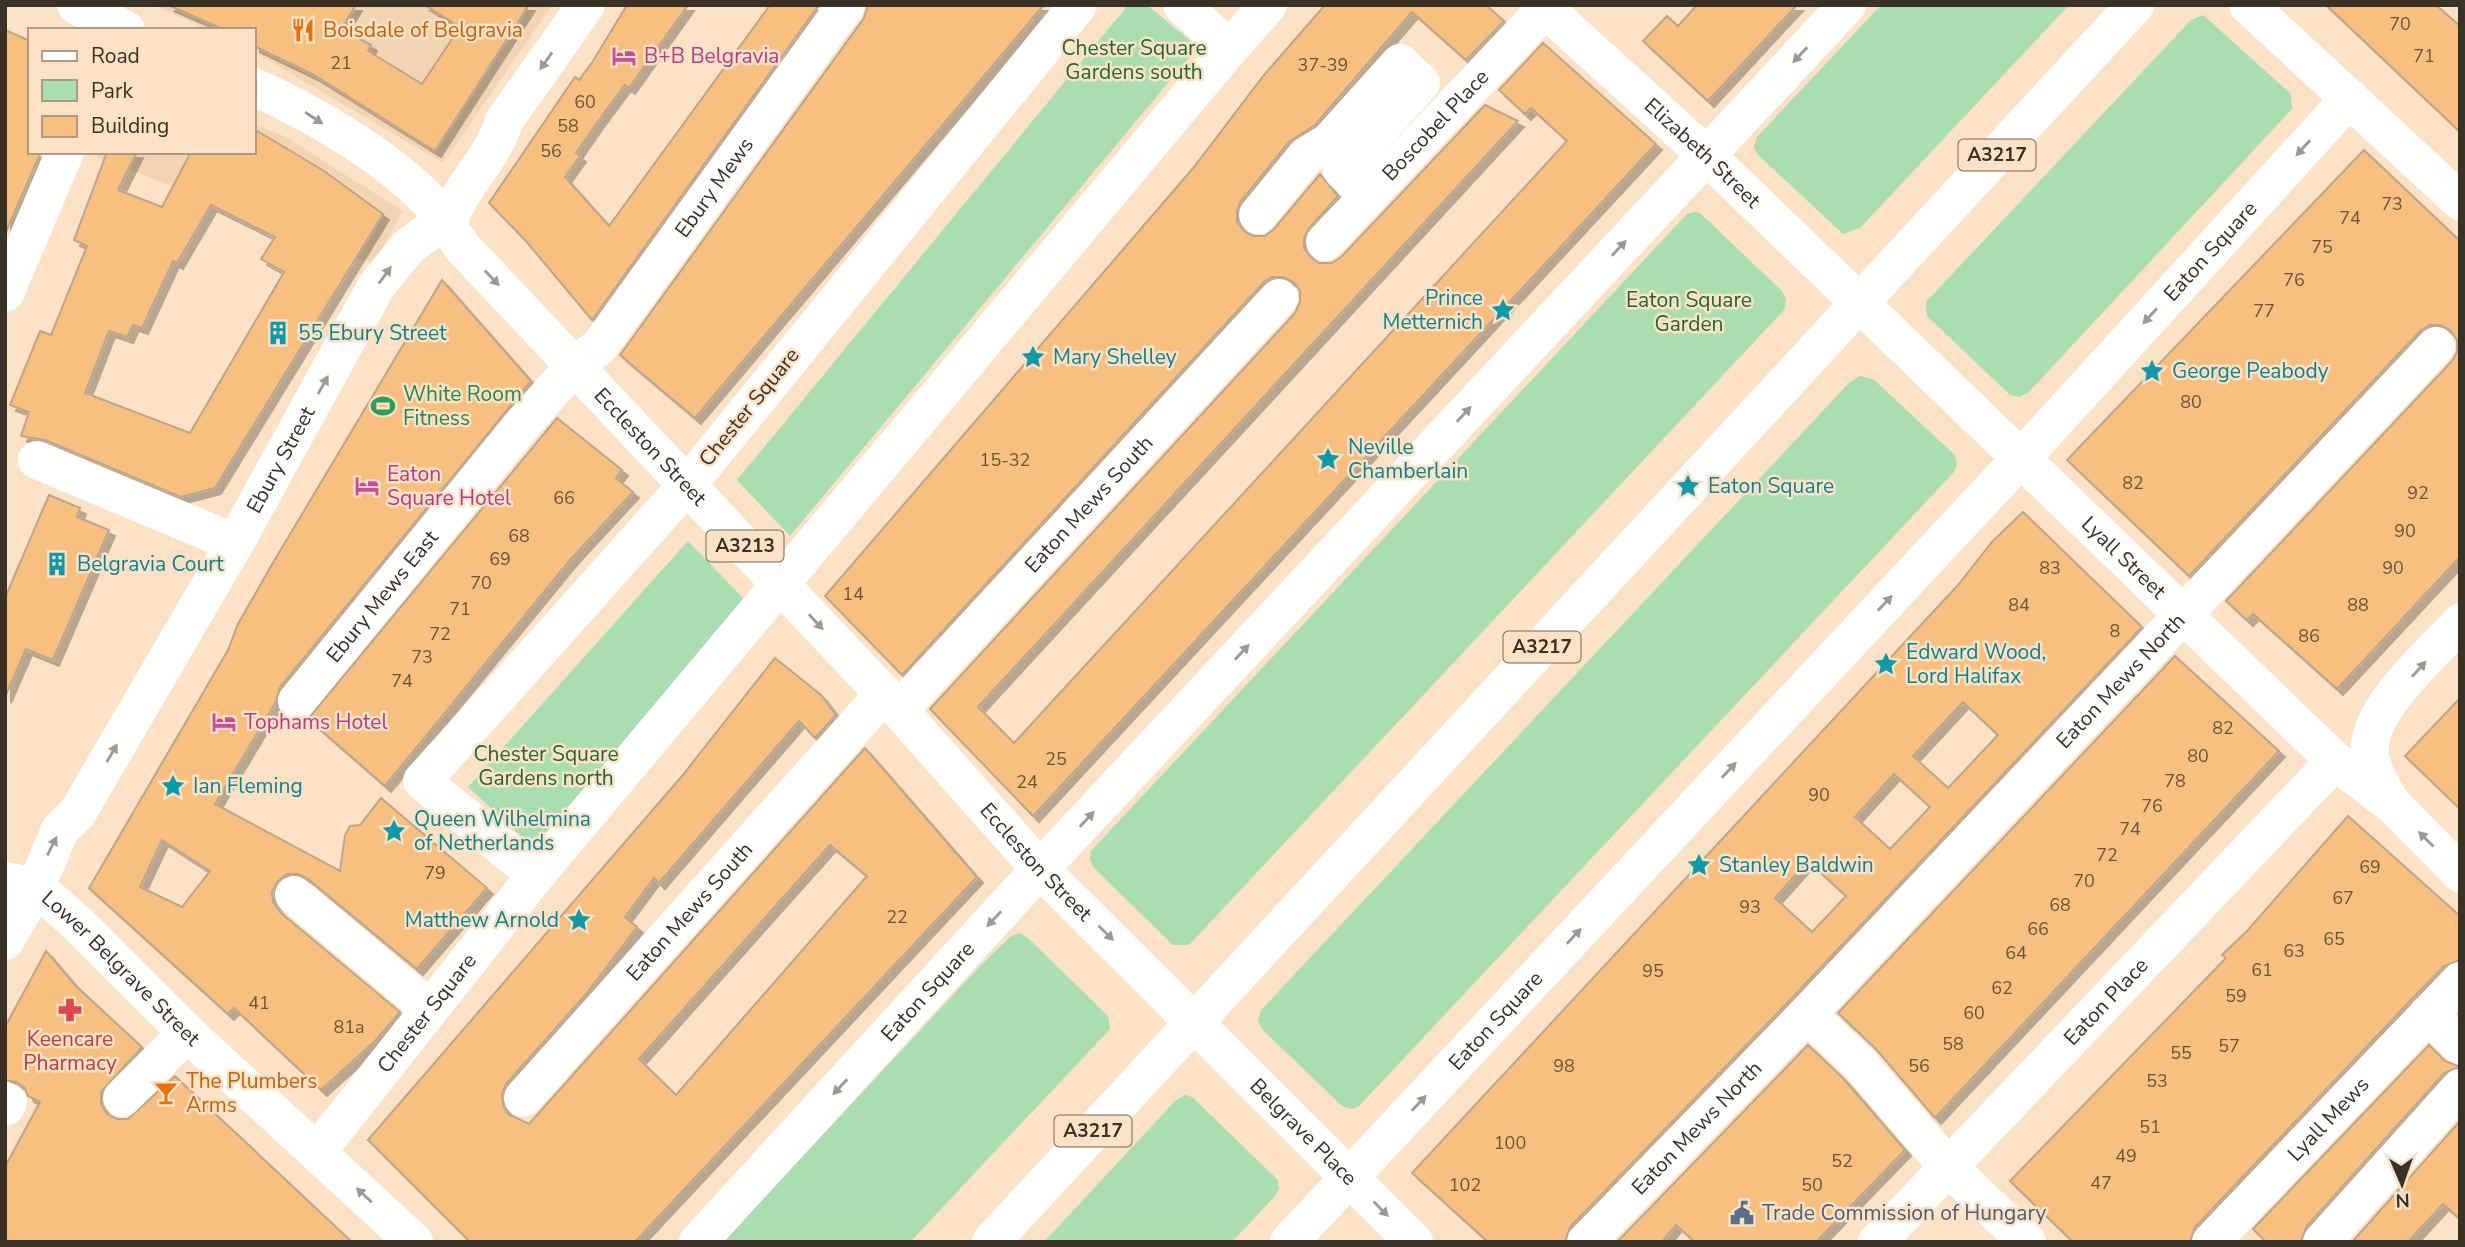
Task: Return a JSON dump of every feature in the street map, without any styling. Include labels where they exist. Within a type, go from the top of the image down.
[{"type":"street","points":[[76,5],[119,28]]},
{"type":"street","points":[[447,227],[454,203],[500,135],[504,121],[586,5]]},
{"type":"street","name":"Ebury Mews","points":[[576,364],[599,347],[846,5]]},
{"type":"street","name":"Chester Square","points":[[536,875],[422,781],[688,484],[1078,5]]},
{"type":"street","points":[[1182,5],[1229,49]]},
{"type":"street","name":"Chester Square","points":[[317,1152],[536,875],[1268,5]]},
{"type":"street","name":"Eaton Square","points":[[698,1242],[1040,869],[1847,5]]},
{"type":"street","name":"A3217","points":[[991,1242],[2135,5]]},
{"type":"street","points":[[2248,5],[2460,201]]},
{"type":"street","name":"Elizabeth Street","points":[[1545,7],[1706,155],[1859,304]]},
{"type":"street","name":"Boscobel Place","points":[[1325,242],[1545,7]]},
{"type":"street","points":[[1258,215],[1306,156],[1329,142],[1400,63],[1421,83],[1342,170],[1369,196]]},
{"type":"street","name":"Eccleston Street","points":[[256,88],[296,106],[377,159],[428,200],[463,247],[781,583],[1040,869],[1195,1021]]},
{"type":"street","name":"Eaton Square","points":[[1289,1242],[2020,459],[2350,98]]},
{"type":"street","points":[[5,293],[64,154]]},
{"type":"street","name":"Ebury Street","points":[[5,940],[20,884],[60,830],[78,812],[236,543],[387,271],[409,246],[431,230],[447,227]]},
{"type":"street","name":"Eaton Mews South","points":[[523,1098],[891,702],[1279,298]]},
{"type":"street","name":"Lyall Street","points":[[1859,304],[2335,761],[2393,805],[2460,873]]},
{"type":"street","name":"Eaton Mews North","points":[[1586,1242],[1807,1014],[2436,346]]},
{"type":"street","name":"Ebury Mews East","points":[[297,701],[521,426],[576,364]]},
{"type":"street","points":[[37,460],[236,543]]},
{"type":"street","points":[[2298,725],[2332,733],[2378,714],[2460,623]]},
{"type":"street","name":"Lyall Street","points":[[2378,714],[2370,735],[2370,757],[2393,805]]},
{"type":"street","name":"Eaton Place","points":[[1877,1242],[2335,761]]},
{"type":"street","name":"Lower Belgrave Street","points":[[20,884],[78,924],[187,1033],[414,1242]]},
{"type":"street","points":[[293,895],[430,1009]]},
{"type":"street","name":"Lyall Mews","points":[[2230,1235],[2460,981]]},
{"type":"street","points":[[1807,1014],[1859,1063],[1947,1166],[2027,1242]]},
{"type":"street","points":[[2428,1014],[2460,1045]]},
{"type":"street","name":"Belgrave Place","points":[[1195,1021],[1413,1242]]},
{"type":"street","points":[[122,1098],[187,1033]]},
{"type":"street","points":[[2322,1242],[2460,1088]]},
{"type":"street","points":[[5,1101],[8,1102],[5,1107]]},
{"type":"shaded area","points":[[152,5],[552,5],[443,163],[256,53],[256,28],[204,28]]},
{"type":"shaded area","points":[[256,125],[284,136],[403,211],[380,252],[370,262],[89,154],[256,154]]},
{"type":"green space","name":"Chester Square Gardens south","points":[[1128,5],[1147,5],[1198,47],[790,536],[737,480]]},
{"type":"green space","points":[[1881,5],[2069,5],[1860,228],[1843,234],[1757,154],[1754,147],[1757,137]]},
{"type":"green space","points":[[2203,15],[2291,94],[2292,109],[2028,393],[2019,397],[2010,395],[1927,316],[1926,302],[2191,20]]},
{"type":"green space","name":"Eaton Square Garden","points":[[1700,213],[1782,291],[1786,299],[1785,309],[1189,945],[1173,945],[1094,868],[1090,860],[1091,851],[1687,214]]},
{"type":"green space","points":[[1860,376],[1873,379],[1955,455],[1957,464],[1954,472],[1359,1106],[1352,1109],[1342,1106],[1262,1029],[1258,1020],[1261,1010],[1850,382]]},
{"type":"green space","name":"Chester Square Gardens north","points":[[688,541],[747,602],[533,847],[468,787]]},
{"type":"green space","points":[[1019,933],[1027,937],[1108,1016],[1110,1029],[910,1242],[723,1242],[982,964],[1010,937]]},
{"type":"green space","points":[[1185,1095],[1192,1097],[1278,1180],[1279,1189],[1275,1196],[1232,1242],[1044,1242],[1176,1100]]},
{"type":"building","points":[[168,5],[356,5],[341,29],[371,45],[368,51],[422,84],[460,27],[425,5],[529,5],[435,151],[314,75],[256,47],[256,28],[220,28]]},
{"type":"building","points":[[627,5],[688,5],[629,88],[625,85],[596,124],[576,153],[580,156],[565,177],[609,226],[770,5],[819,5],[592,320],[525,240],[489,203],[575,77],[579,80],[593,61]]},
{"type":"building","points":[[868,5],[1044,5],[695,418],[620,355],[864,18]]},
{"type":"building","points":[[1325,5],[1486,5],[1504,21],[1466,60],[1412,12],[1315,125],[1289,142],[1241,201],[1237,222],[1245,232],[1254,236],[1265,236],[1320,174],[1338,196],[1309,228],[1304,238],[1304,248],[1310,257],[1319,263],[1332,263],[1341,257],[1485,105],[1518,121],[978,707],[1014,743],[1567,141],[1531,108],[1525,114],[1499,90],[1543,43],[1656,144],[1033,816],[930,709],[1295,313],[1300,302],[1300,291],[1294,282],[1283,277],[1272,277],[1263,283],[902,675],[825,596],[1194,167],[1264,75]]},
{"type":"building","points":[[1697,5],[1797,5],[1708,101],[1643,41],[1667,16],[1678,26]]},
{"type":"building","points":[[2326,5],[2436,5],[2460,26],[2460,132]]},
{"type":"building","points":[[5,30],[28,40],[28,154],[40,154],[5,234]]},
{"type":"building","name":"55 Ebury Street","points":[[256,130],[324,171],[383,214],[215,488],[181,497],[45,440],[21,436],[29,412],[10,405],[40,331],[51,335],[87,246],[74,240],[106,154],[136,154],[118,190],[162,207],[190,154],[256,154]],"holes":[[[211,205],[275,237],[261,259],[284,272],[190,433],[85,393],[109,331],[127,337],[133,325],[142,328],[173,261],[177,263]]]},
{"type":"building","points":[[2364,150],[2460,241],[2460,557],[2337,689],[2253,614],[2247,620],[2226,601],[2452,361],[2457,352],[2457,340],[2450,330],[2440,325],[2430,325],[2420,331],[2189,576],[2067,460]]},
{"type":"building","points":[[442,280],[531,381],[280,687],[276,702],[215,804],[340,871],[345,835],[350,826],[360,825],[381,798],[487,888],[417,969],[307,878],[298,874],[287,874],[277,882],[272,892],[273,902],[280,912],[400,1012],[375,1041],[321,1090],[234,1008],[228,1014],[89,888],[228,650],[238,624]],"holes":[[[162,840],[210,871],[182,907],[140,887]]]},
{"type":"building","points":[[557,418],[622,470],[616,478],[633,492],[571,559],[385,786],[308,719]]},
{"type":"building","name":"Belgravia Court","points":[[49,495],[80,508],[77,517],[109,530],[53,660],[26,649],[5,697],[5,598]]},
{"type":"building","points":[[2023,512],[2142,627],[1791,999],[1570,1227],[1565,1242],[1488,1242],[1412,1173],[1958,585],[1992,542]],"holes":[[[1963,702],[1998,735],[1948,788],[1913,756]],[[1894,774],[1930,807],[1890,849],[1855,817]],[[1808,861],[1846,896],[1812,932],[1775,898]]]},
{"type":"building","points":[[2175,656],[2279,751],[1935,1118],[1876,1049],[1838,1013]]},
{"type":"building","points":[[775,658],[821,695],[836,715],[815,738],[799,721],[659,883],[654,878],[625,917],[637,927],[586,994],[506,1084],[502,1094],[503,1105],[508,1114],[529,1124],[865,748],[977,877],[635,1242],[470,1242],[368,1140],[682,776]],"holes":[[[830,845],[867,876],[676,1095],[639,1059]]]},
{"type":"building","points":[[2460,698],[2460,809],[2405,756]]},
{"type":"building","points":[[2348,816],[2460,916],[2460,960],[2444,966],[2412,999],[2195,1227],[2190,1242],[2073,1242],[2010,1181],[2226,958],[2222,955],[2247,931]]},
{"type":"building","points":[[46,951],[75,985],[142,1047],[101,1092],[101,1104],[107,1114],[117,1119],[128,1119],[175,1076],[352,1242],[5,1242],[5,1167],[40,1102],[28,1096],[25,1088],[16,1082],[5,1080],[5,1027]]},
{"type":"building","points":[[1808,1045],[1843,1078],[1905,1150],[1816,1242],[1695,1242],[1676,1225],[1662,1242],[1617,1242]]},
{"type":"building","points":[[2429,1045],[2445,1061],[2460,1067],[2444,1073],[2306,1227],[2301,1242],[2266,1242],[2253,1229]]},
{"type":"building","points":[[2460,1121],[2460,1219],[2443,1204],[2408,1242],[2352,1242]]},
{"type":"place","name":"Boisdale of Belgravia","points":[[303,30]]},
{"type":"place","name":"B+B Belgravia","points":[[624,56]]},
{"type":"place","name":"Prince Metternich","points":[[1503,310]]},
{"type":"place","name":"55 Ebury Street","points":[[278,333]]},
{"type":"place","name":"Mary Shelley","points":[[1033,357]]},
{"type":"place","name":"George Peabody","points":[[2152,371]]},
{"type":"place","name":"White Room Fitness","points":[[383,406]]},
{"type":"place","name":"Neville Chamberlain","points":[[1328,459]]},
{"type":"place","name":"Eaton Square Hotel","points":[[367,486]]},
{"type":"place","name":"Eaton Square","points":[[1688,486]]},
{"type":"place","name":"Belgravia Court","points":[[57,564]]},
{"type":"place","name":"Edward Wood, Lord Halifax","points":[[1886,664]]},
{"type":"place","name":"Tophams Hotel","points":[[224,722]]},
{"type":"place","name":"Ian Fleming","points":[[173,786]]},
{"type":"place","name":"Queen Wilhelmina of Netherlands","points":[[394,831]]},
{"type":"place","name":"Stanley Baldwin","points":[[1699,865]]},
{"type":"place","name":"Matthew Arnold","points":[[579,920]]},
{"type":"place","name":"Keencare Pharmacy","points":[[70,1010]]},
{"type":"place","name":"The Plumbers Arms","points":[[166,1093]]},
{"type":"place","name":"Trade Commission of Hungary","points":[[1742,1213]]}]
